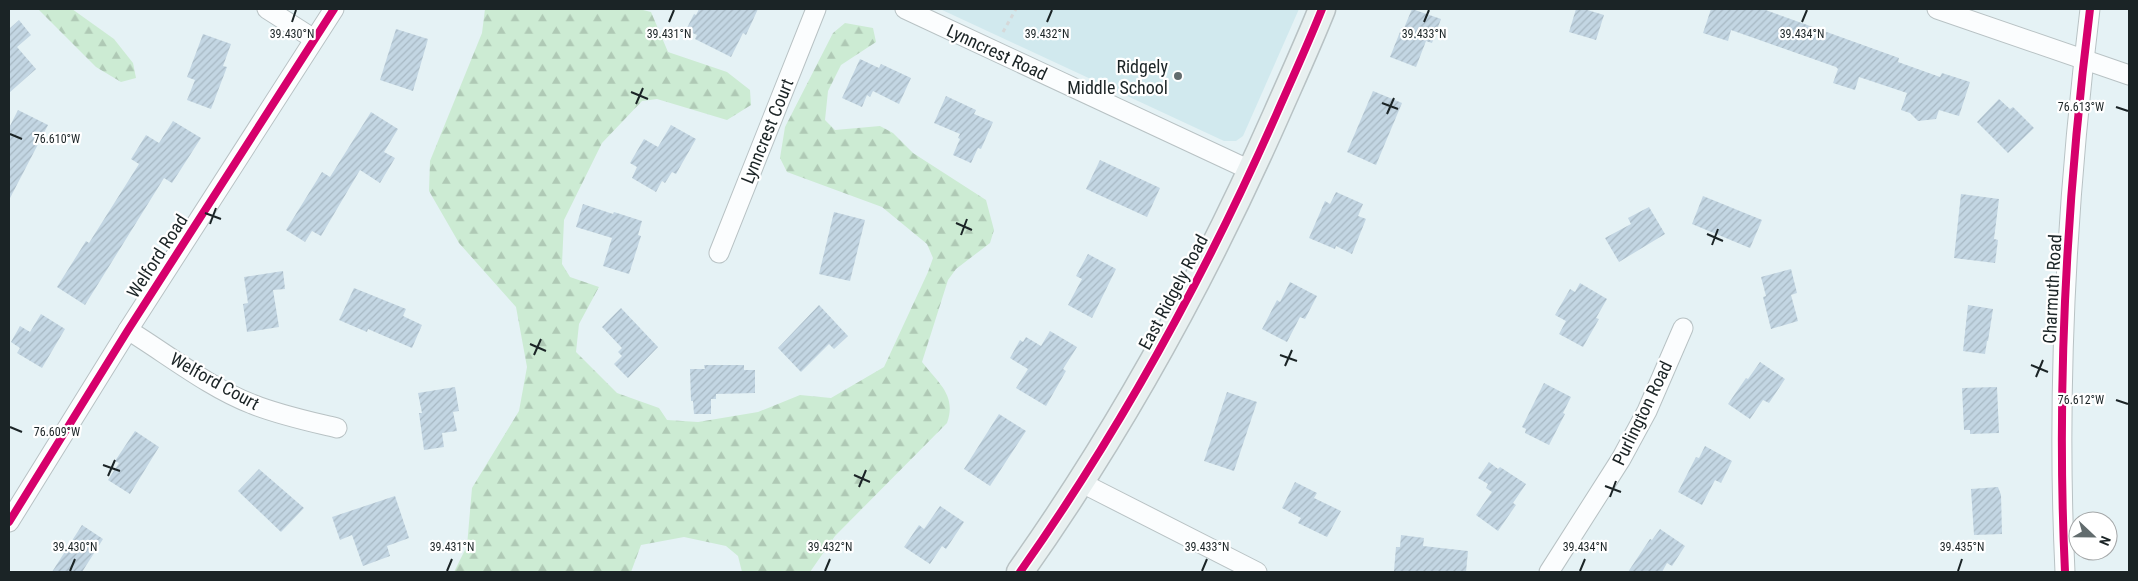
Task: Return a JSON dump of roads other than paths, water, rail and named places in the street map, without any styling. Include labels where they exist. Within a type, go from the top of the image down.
[{"type":"street","points":[[267,9],[314,39]]},
{"type":"street","name":"Welford Road","points":[[9,522],[128,330],[334,9]]},
{"type":"street","name":"Lynncrest Court","points":[[719,253],[816,9]]},
{"type":"street","name":"Lynncrest Road","points":[[906,9],[1252,171]]},
{"type":"street","name":"East Ridgely Road","points":[[1020,572],[1080,482],[1173,326],[1252,171],[1322,9]]},
{"type":"street","points":[[1937,9],[2129,75]]},
{"type":"street","name":"Charmuth Road","points":[[2066,572],[2062,508],[2063,357],[2069,238],[2090,9]]},
{"type":"street","name":"Purlington Road","points":[[1549,572],[1621,459],[1647,411],[1683,328]]},
{"type":"street","name":"Welford Court","points":[[128,330],[219,388],[251,404],[285,416],[336,428]]},
{"type":"street","points":[[1080,482],[1257,572]]},
{"type":"place","name":"Ridgely Middle School","points":[[1178,76]]}]
